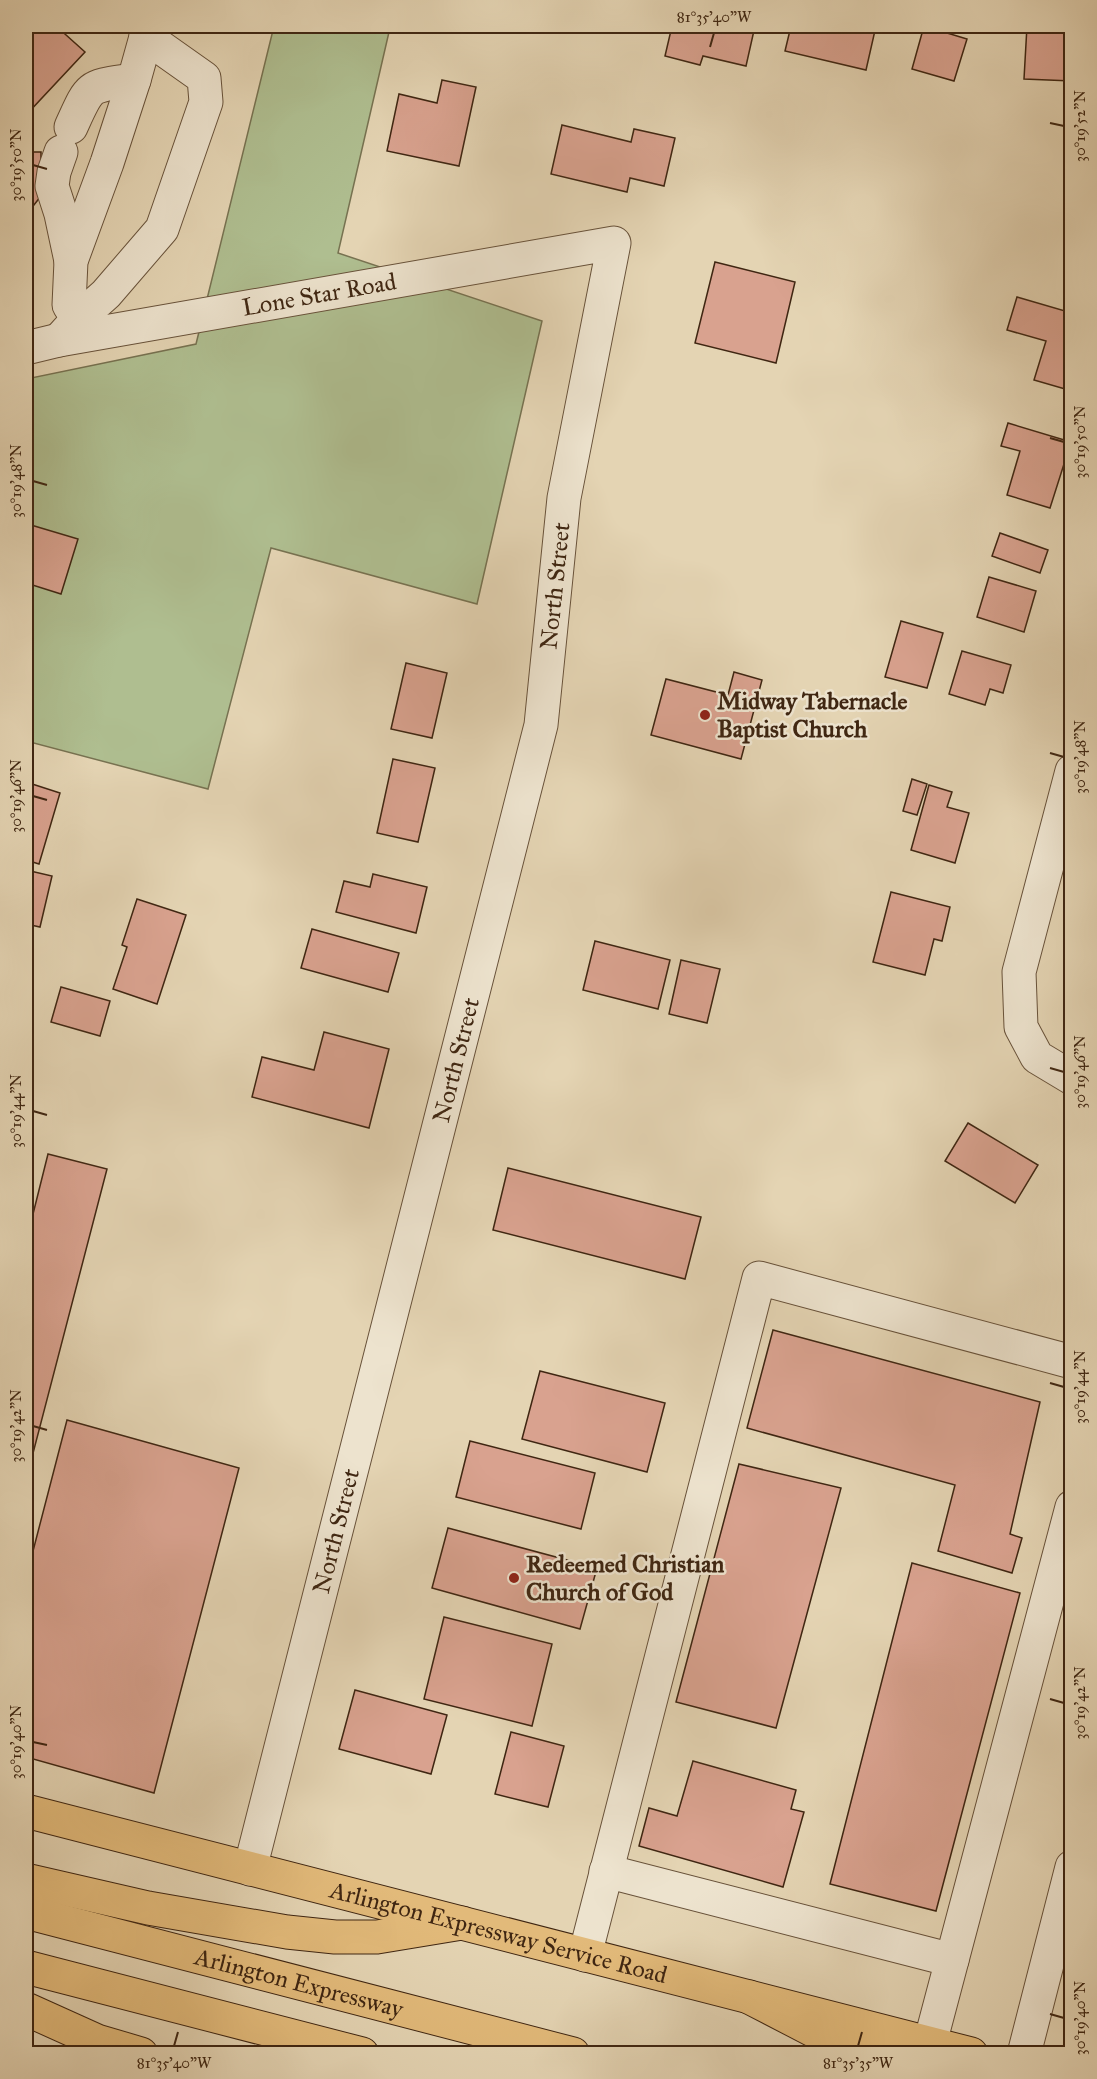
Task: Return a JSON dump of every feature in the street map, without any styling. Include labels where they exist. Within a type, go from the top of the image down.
[{"type":"main road","name":"Arlington Expressway Service Road","points":[[26,1811],[971,2054]]},
{"type":"main road","points":[[26,1880],[148,1908],[287,1932],[335,1937],[377,1937],[462,1923]]},
{"type":"main road","name":"Arlington Expressway","points":[[26,1912],[573,2054]]},
{"type":"main road","points":[[26,1967],[362,2054]]},
{"type":"main road","points":[[749,1997],[859,2054]]},
{"type":"main road","points":[[26,2009],[97,2041],[141,2054]]},
{"type":"street","points":[[146,31],[204,78],[206,102],[162,229],[106,294],[48,338],[71,261],[134,80],[146,31]]},
{"type":"street","points":[[71,261],[61,214],[52,186],[54,172],[87,93],[97,86],[134,80]]},
{"type":"street","name":"Lone Star Road","points":[[48,338],[614,243]]},
{"type":"street","name":"North Street","points":[[250,1869],[541,725],[564,498],[614,243]]},
{"type":"street","points":[[1071,771],[1019,972],[1021,1027],[1037,1057],[1071,1078]]},
{"type":"street","points":[[585,1955],[759,1278],[1071,1362]]},
{"type":"street","points":[[930,2043],[1071,1508]]},
{"type":"street","points":[[1024,2054],[1071,1867]]},
{"type":"street","points":[[606,1871],[952,1960]]},
{"type":"green space","points":[[274,26],[365,26],[389,32],[338,253],[542,321],[477,604],[271,548],[208,789],[26,741],[26,379],[196,344]]},
{"type":"building","points":[[26,26],[56,26],[85,52],[26,115]]},
{"type":"building","points":[[672,26],[755,26],[746,66],[703,56],[700,65],[665,56]]},
{"type":"building","points":[[791,26],[876,26],[866,70],[785,51]]},
{"type":"building","points":[[924,26],[967,39],[954,81],[912,69]]},
{"type":"building","points":[[1027,26],[1072,26],[1072,81],[1024,79]]},
{"type":"building","points":[[442,80],[476,87],[459,166],[387,151],[399,94],[437,103]]},
{"type":"building","points":[[562,125],[631,142],[634,129],[675,138],[664,186],[630,178],[627,192],[551,174]]},
{"type":"building","points":[[26,152],[41,152],[41,196],[26,215]]},
{"type":"building","points":[[715,262],[795,282],[776,363],[695,343]]},
{"type":"building","points":[[1017,297],[1072,313],[1072,391],[1034,380],[1046,341],[1007,330]]},
{"type":"building","points":[[1008,423],[1071,442],[1050,508],[1007,495],[1020,451],[1001,446]]},
{"type":"building","points":[[31,525],[78,539],[61,594],[26,583],[26,545]]},
{"type":"building","points":[[1000,533],[1048,550],[1040,573],[992,556]]},
{"type":"building","points":[[989,577],[1036,591],[1024,632],[977,617]]},
{"type":"building","points":[[901,621],[943,633],[927,688],[885,677]]},
{"type":"building","points":[[962,651],[1011,665],[1003,693],[990,689],[985,705],[949,694]]},
{"type":"building","points":[[406,663],[447,673],[432,738],[391,729]]},
{"type":"building","name":"Midway Tabernacle Baptist Church","points":[[734,672],[762,680],[741,759],[651,735],[666,679],[728,695]]},
{"type":"building","points":[[393,759],[435,768],[418,842],[377,833]]},
{"type":"building","points":[[912,779],[927,784],[917,815],[903,811]]},
{"type":"building","points":[[26,782],[60,793],[39,864],[26,860]]},
{"type":"building","points":[[929,785],[952,792],[947,807],[969,813],[955,863],[911,850]]},
{"type":"building","points":[[26,870],[52,876],[40,927],[26,924]]},
{"type":"building","points":[[373,874],[427,887],[416,933],[336,912],[344,881],[370,887]]},
{"type":"building","points":[[891,892],[950,907],[942,941],[934,939],[925,975],[873,962]]},
{"type":"building","points":[[137,899],[186,915],[157,1004],[113,989],[127,947],[122,945]]},
{"type":"building","points":[[312,929],[399,953],[388,992],[301,968]]},
{"type":"building","points":[[595,941],[670,960],[658,1009],[583,990]]},
{"type":"building","points":[[681,960],[720,969],[707,1023],[669,1014]]},
{"type":"building","points":[[61,987],[110,1001],[100,1036],[51,1022]]},
{"type":"building","points":[[324,1032],[389,1049],[369,1128],[252,1097],[262,1057],[314,1070]]},
{"type":"building","points":[[968,1123],[1038,1165],[1015,1203],[945,1161]]},
{"type":"building","points":[[48,1154],[107,1169],[31,1461],[26,1460],[26,1242]]},
{"type":"building","points":[[508,1168],[701,1217],[685,1279],[493,1230]]},
{"type":"building","points":[[773,1330],[1040,1402],[1010,1534],[1022,1538],[1012,1573],[938,1551],[955,1485],[747,1428]]},
{"type":"building","points":[[540,1371],[665,1403],[647,1472],[522,1439]]},
{"type":"building","points":[[67,1420],[239,1468],[154,1793],[26,1757],[26,1578]]},
{"type":"building","points":[[470,1441],[595,1473],[581,1529],[456,1497]]},
{"type":"building","points":[[739,1464],[841,1488],[776,1728],[676,1702]]},
{"type":"building","name":"Redeemed Christian Church of God","points":[[448,1528],[597,1568],[580,1629],[432,1588]]},
{"type":"building","points":[[912,1563],[1020,1593],[936,1911],[830,1884]]},
{"type":"building","points":[[444,1617],[552,1644],[532,1726],[424,1699]]},
{"type":"building","points":[[355,1690],[447,1715],[431,1774],[339,1749]]},
{"type":"building","points":[[511,1732],[564,1746],[548,1807],[495,1794]]},
{"type":"building","points":[[693,1761],[796,1790],[791,1809],[804,1812],[783,1887],[639,1846],[649,1808],[677,1816]]},
{"type":"place","name":"Midway Tabernacle Baptist Church","points":[[705,715]]},
{"type":"place","name":"Redeemed Christian Church of God","points":[[514,1578]]}]
